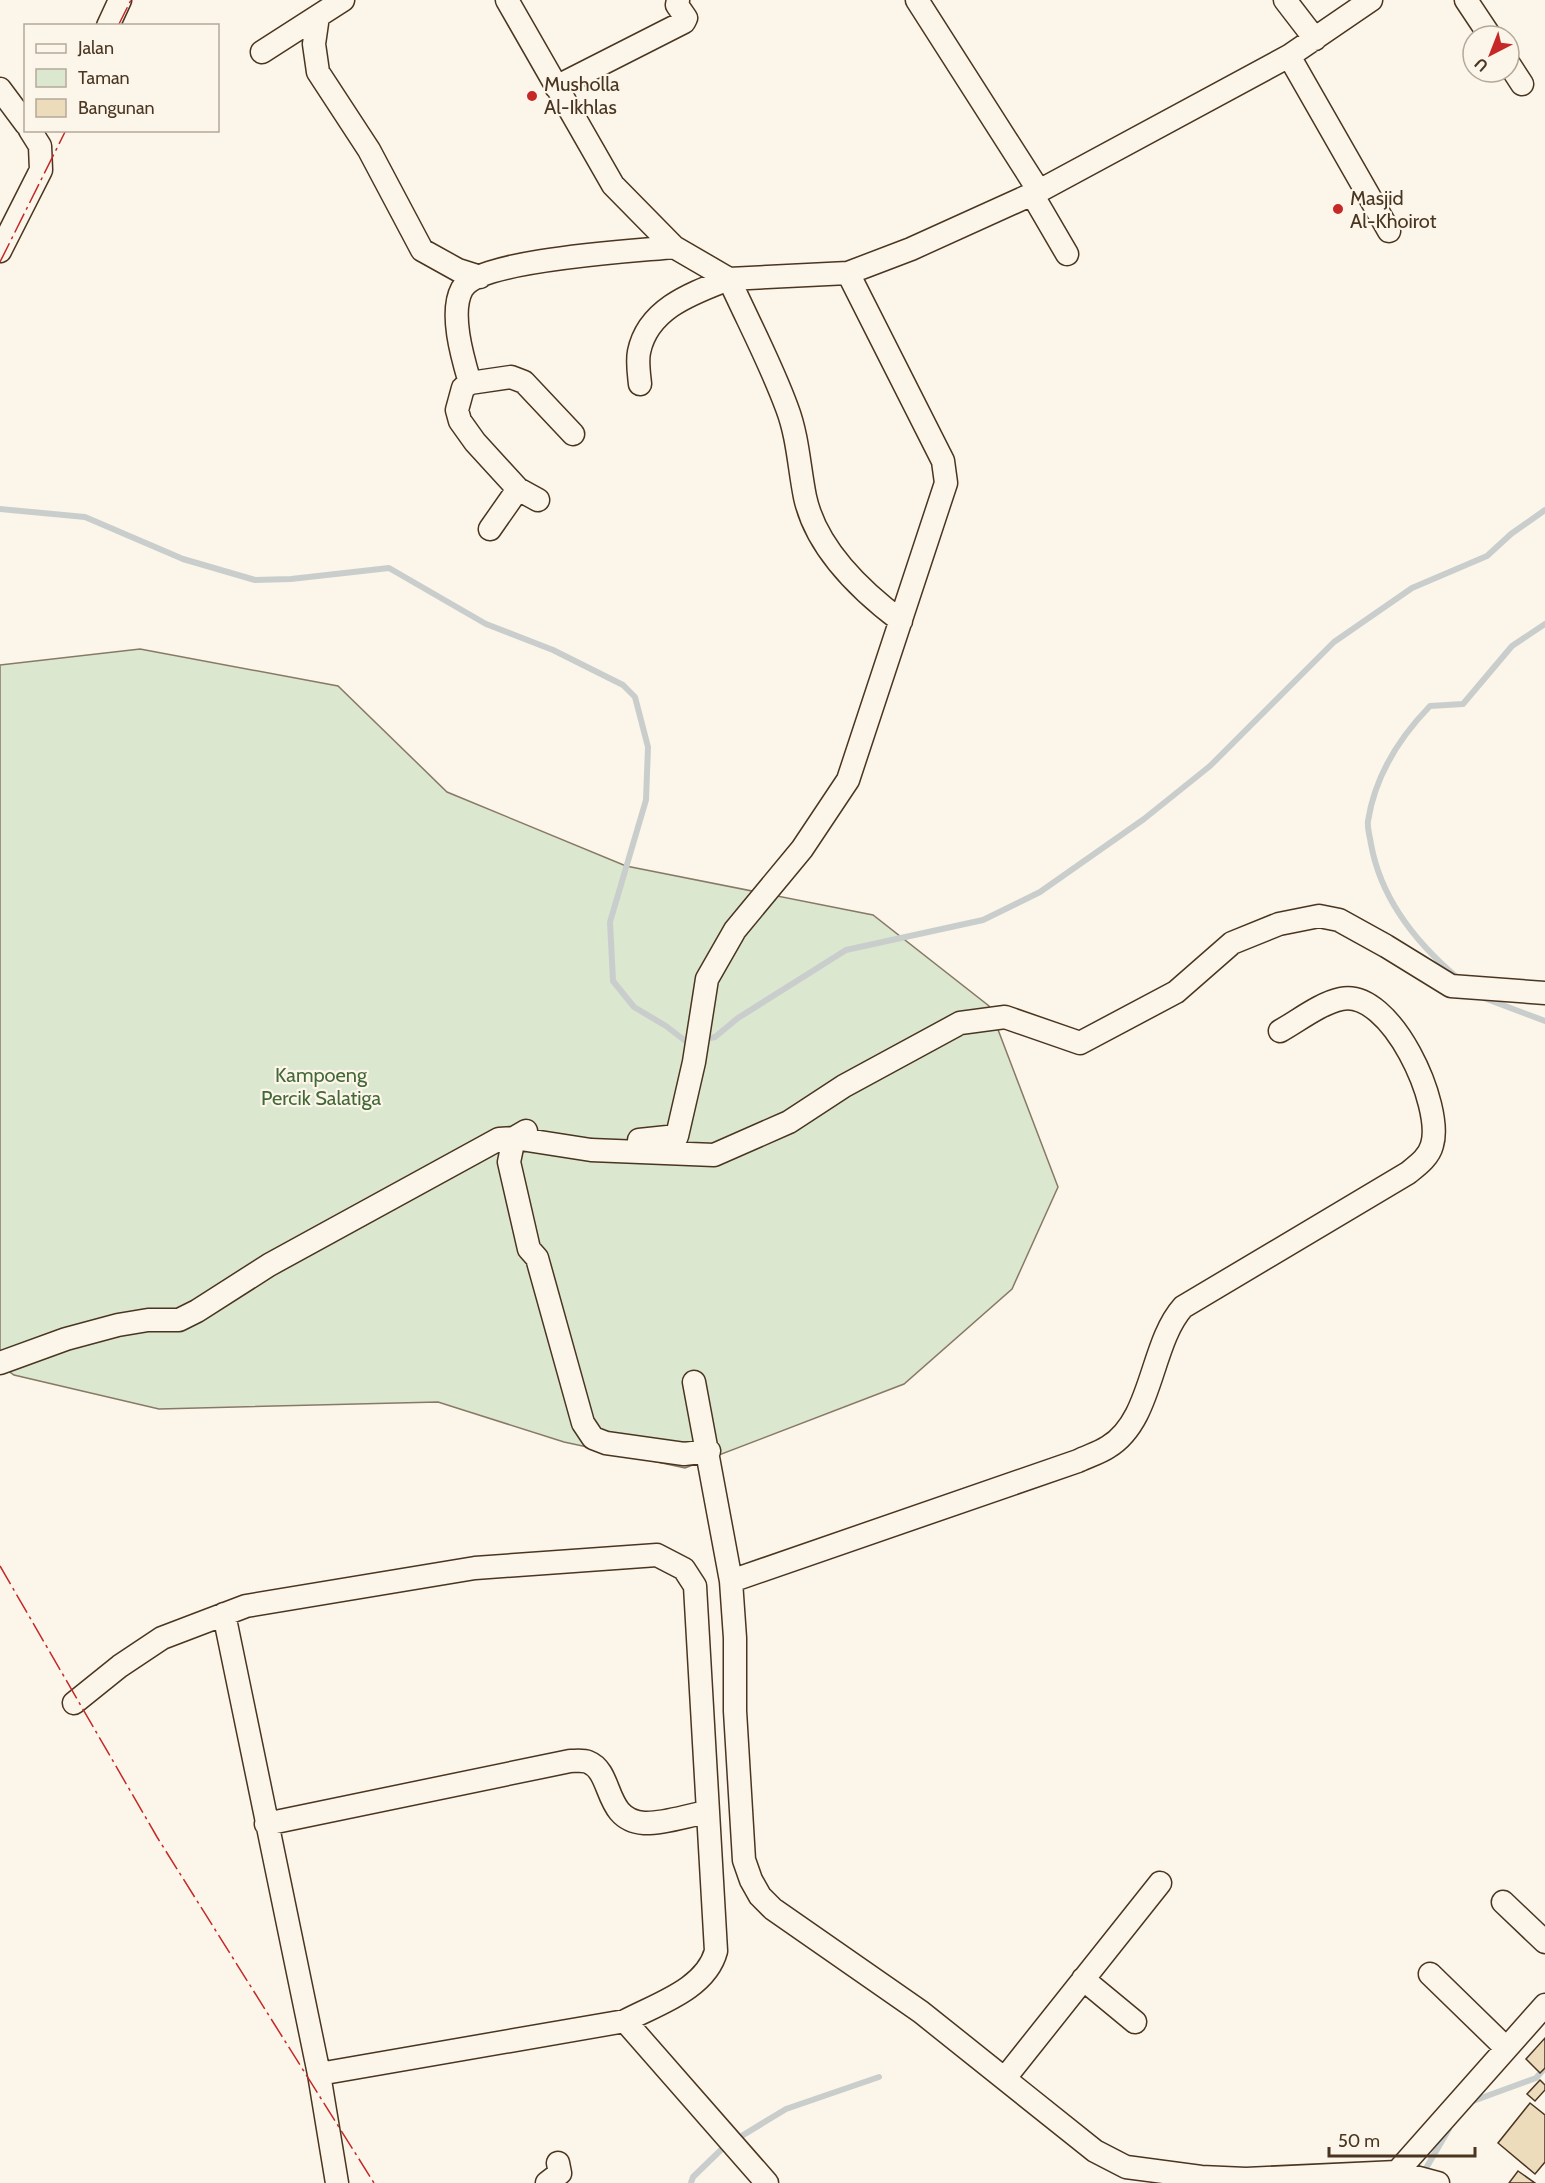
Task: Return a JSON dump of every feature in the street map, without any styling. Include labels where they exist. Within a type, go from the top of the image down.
[{"type":"street","points":[[109,24],[120,0]]},
{"type":"street","points":[[507,0],[613,185],[674,247],[729,279],[788,408],[795,434],[805,499],[816,528],[842,567],[868,594],[901,621]]},
{"type":"street","points":[[556,87],[684,22],[686,18],[677,5],[678,0]]},
{"type":"street","points":[[917,0],[1035,192],[1067,254]]},
{"type":"street","points":[[1286,0],[1315,39]]},
{"type":"street","points":[[640,384],[639,351],[648,331],[658,317],[680,300],[729,279],[848,273],[911,249],[1035,192],[1289,56],[1371,0]]},
{"type":"street","points":[[1466,0],[1482,24]]},
{"type":"street","points":[[262,51],[328,6]]},
{"type":"street","points":[[328,6],[314,44],[318,72],[369,150],[422,250],[458,270],[480,277]]},
{"type":"street","points":[[1289,56],[1389,231]]},
{"type":"street","points":[[0,89],[24,121]]},
{"type":"street","points":[[31,132],[43,155]]},
{"type":"street","points":[[0,251],[41,171],[43,155],[54,132]]},
{"type":"street","points":[[470,383],[459,348],[458,303],[463,287],[480,277],[518,264],[674,247]]},
{"type":"street","points":[[709,1451],[684,1454],[592,1438],[583,1423],[537,1258],[530,1249],[509,1162],[514,1138],[529,1130],[651,1141],[677,1136],[694,1062],[707,979],[735,930],[802,849],[848,780],[946,483],[943,461],[848,273]]},
{"type":"street","points":[[538,500],[518,489],[475,442],[460,421],[457,410],[463,388],[470,383],[511,377],[524,382],[573,434]]},
{"type":"street","points":[[490,529],[518,489]]},
{"type":"street","points":[[0,1363],[66,1339],[118,1325],[148,1320],[179,1320],[188,1316],[268,1265],[498,1139],[514,1138],[591,1150],[714,1155],[789,1122],[844,1086],[960,1023],[1005,1017],[1080,1043],[1176,992],[1232,943],[1280,924],[1318,916],[1339,920],[1438,979],[1461,989],[1545,993]]},
{"type":"street","points":[[731,1581],[1078,1461],[1110,1446],[1136,1418],[1171,1320],[1183,1307],[1408,1173],[1422,1161],[1432,1147],[1435,1130],[1430,1104],[1410,1052],[1379,1010],[1362,1000],[1342,999],[1280,1031]]},
{"type":"street","points":[[694,1382],[709,1451],[731,1581],[735,1638],[735,1711],[744,1860],[751,1880],[760,1896],[773,1909],[921,2012],[1095,2151],[1126,2167],[1166,2174],[1246,2179],[1419,2177],[1506,2048],[1545,2006]]},
{"type":"street","points":[[74,1703],[120,1666],[162,1638],[246,1606],[475,1568],[657,1555],[684,1569],[695,1586],[716,1951],[712,1967],[683,1990],[625,2021],[319,2074]]},
{"type":"street","points":[[224,1614],[319,2074],[337,2183]]},
{"type":"street","points":[[266,1824],[570,1761],[587,1761],[598,1768],[612,1803],[626,1817],[644,1823],[708,1812]]},
{"type":"street","points":[[1005,2078],[1160,1883]]},
{"type":"street","points":[[1503,1902],[1545,1942]]},
{"type":"street","points":[[1430,1974],[1506,2048]]},
{"type":"street","points":[[1083,1979],[1135,2022]]},
{"type":"street","points":[[625,2021],[760,2175]]},
{"type":"street","points":[[547,2183],[560,2173],[558,2163]]},
{"type":"green space","name":"Kampoeng Percik Salatiga","points":[[140,649],[338,686],[447,792],[626,866],[873,915],[989,1006],[1058,1187],[1012,1289],[904,1384],[685,1468],[564,1442],[438,1402],[159,1409],[14,1375],[0,1365],[0,665]]},
{"type":"building","points":[[1545,2038],[1545,2068],[1540,2073],[1526,2059]]},
{"type":"building","points":[[1540,2080],[1545,2085],[1545,2090],[1535,2101],[1527,2094]]},
{"type":"building","points":[[1530,2103],[1545,2115],[1545,2162],[1535,2174],[1498,2143]]},
{"type":"building","points":[[1518,2171],[1535,2183],[1509,2183]]},
{"type":"waterway","points":[[0,509],[85,517],[183,559],[255,580],[291,579],[389,568],[486,624],[553,650],[623,685],[635,697],[648,747],[646,800],[610,922],[613,981],[634,1007],[666,1026],[688,1043],[691,1042]]},
{"type":"waterway","points":[[701,1040],[715,1037],[738,1018],[846,950],[983,920],[1040,892],[1144,819],[1210,766],[1334,642],[1412,588],[1487,556],[1511,534],[1545,510]]},
{"type":"waterway","points":[[1459,979],[1415,936],[1392,902],[1383,884],[1371,844],[1368,830],[1371,804],[1390,759],[1408,731],[1430,706],[1463,704],[1512,646],[1545,624]]},
{"type":"waterway","points":[[1484,998],[1545,1021]]},
{"type":"waterway","points":[[1473,2101],[1536,2078],[1545,2068]]},
{"type":"waterway","points":[[735,2140],[786,2109],[879,2077]]},
{"type":"waterway","points":[[1422,2175],[1449,2129]]},
{"type":"waterway","points":[[691,2183],[693,2177],[726,2145]]},
{"type":"power","points":[[119,24],[131,0]]},
{"type":"power","points":[[0,262],[65,132]]},
{"type":"power","points":[[0,1566],[157,1837],[374,2183]]},
{"type":"place","name":"Musholla Al-Ikhlas","points":[[532,96]]},
{"type":"place","name":"Masjid Al-Khoirot","points":[[1338,209]]}]
